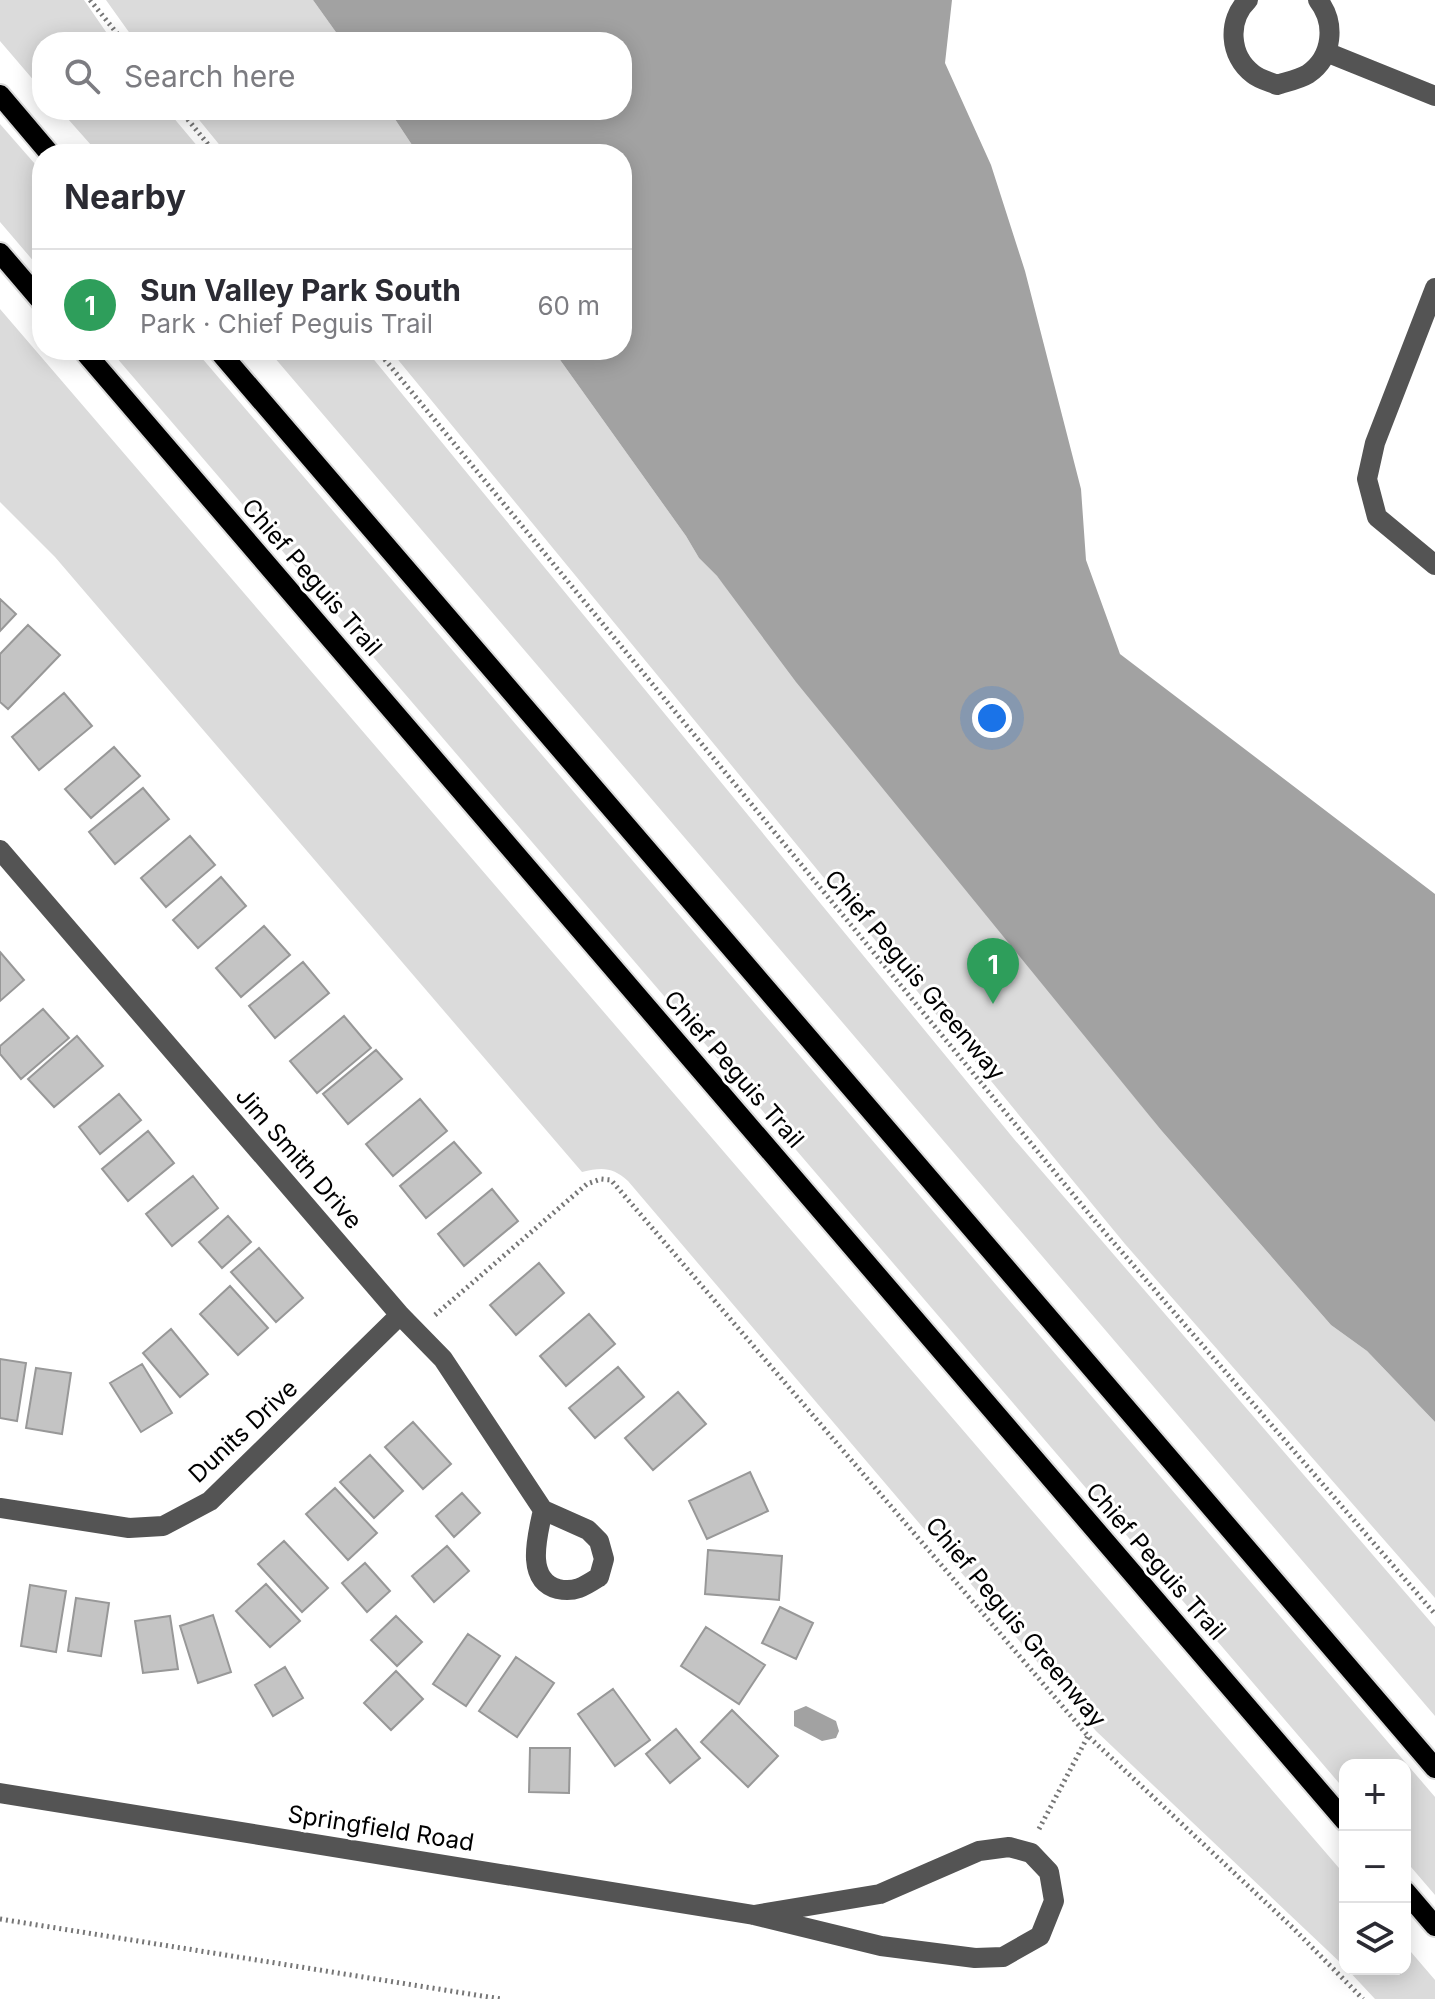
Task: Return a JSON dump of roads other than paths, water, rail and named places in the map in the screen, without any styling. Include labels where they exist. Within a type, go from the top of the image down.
[{"type":"main road","points":[[0,95],[42,144]]},
{"type":"main road","points":[[0,253],[32,290]]},
{"type":"main road","name":"Chief Peguis Trail","points":[[92,360],[1339,1814]]},
{"type":"main road","points":[[227,360],[1435,1768]]},
{"type":"main road","points":[[1411,1898],[1435,1926]]},
{"type":"street","points":[[1248,0],[1240,8],[1232,30],[1236,52],[1253,74],[1277,85],[1308,74],[1326,52],[1330,37],[1329,19],[1318,0]]},
{"type":"street","points":[[1326,52],[1435,96]]},
{"type":"street","points":[[1435,288],[1375,443],[1367,479],[1377,517],[1435,565]]},
{"type":"street","name":"Jim Smith Drive","points":[[0,850],[400,1315],[443,1359],[543,1510]]},
{"type":"street","name":"Dunits Drive","points":[[0,1508],[129,1528],[163,1526],[210,1501],[400,1315]]},
{"type":"street","name":"Springfield Road","points":[[0,1793],[754,1915],[881,1946],[975,1958],[1003,1957],[1040,1936],[1054,1901],[1049,1872],[1031,1853],[1009,1847],[979,1851],[880,1894],[754,1915]]},
{"type":"place","name":"Sun Valley Park South","points":[[993,1004]]}]
